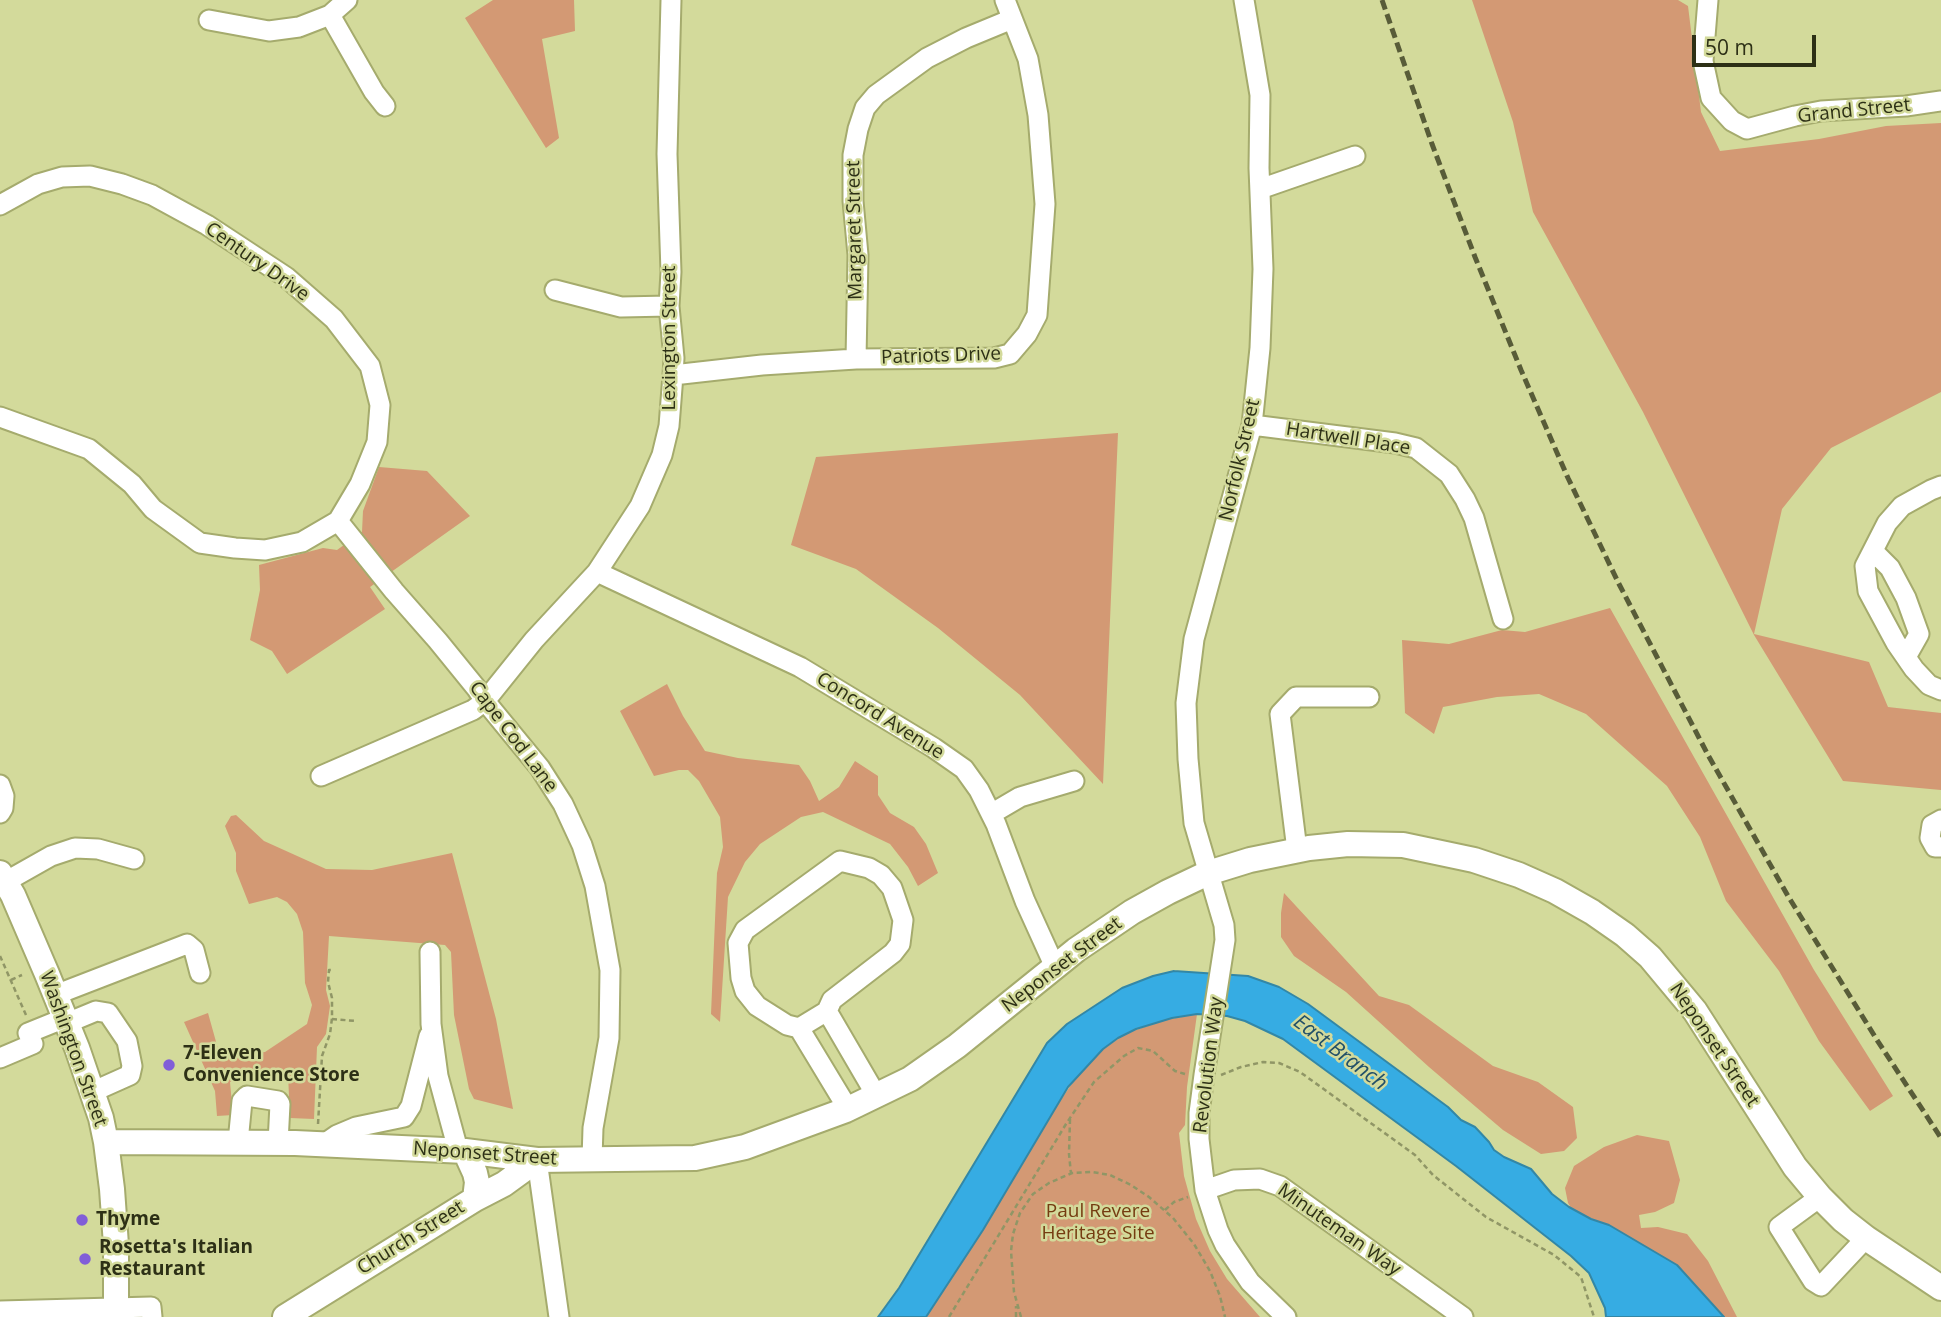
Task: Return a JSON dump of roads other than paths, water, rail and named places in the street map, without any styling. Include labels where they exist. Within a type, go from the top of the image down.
[{"type":"main road","name":"Neponset Street","points":[[106,1142],[278,1143],[321,1138],[537,1160],[695,1158],[745,1147],[848,1109],[910,1079],[1076,950],[1132,912],[1208,873],[1297,850],[1348,844],[1403,845],[1474,860],[1519,875],[1555,891],[1626,935],[1650,957],[1695,1011],[1796,1167],[1820,1198],[1866,1238],[1941,1288]]},
{"type":"main road","name":"Washington Street","points":[[3,878],[13,895],[66,1021],[92,1091],[106,1142],[112,1189],[117,1312]]},
{"type":"main road","points":[[461,1151],[475,1172],[475,1199]]},
{"type":"main road","name":"Church Street","points":[[285,1317],[475,1199],[504,1184],[537,1160]]},
{"type":"street","points":[[209,20],[269,32],[299,27],[330,15],[347,0]]},
{"type":"street","name":"Lexington Street","points":[[485,701],[534,640],[597,572],[640,506],[662,455],[669,426],[674,358],[669,306],[671,272],[667,154],[671,0]]},
{"type":"street","name":"Norfolk Street","points":[[1208,873],[1194,822],[1186,714],[1188,675],[1194,639],[1252,425],[1260,348],[1263,269],[1260,95],[1244,0]]},
{"type":"street","name":"Grand Street","points":[[1707,0],[1703,61],[1712,98],[1732,121],[1747,129],[1821,111],[1941,101]]},
{"type":"street","name":"Margaret Street","points":[[856,359],[858,255],[853,201],[853,155],[865,108],[876,95],[926,58],[966,38],[1009,9]]},
{"type":"street","name":"Patriots Drive","points":[[673,375],[762,365],[856,359],[994,358],[1010,354],[1027,334],[1037,315],[1045,204],[1038,115],[1028,59],[1009,9]]},
{"type":"street","points":[[330,15],[374,92],[385,106]]},
{"type":"street","points":[[1260,189],[1355,156]]},
{"type":"street","name":"Century Drive","points":[[0,205],[38,184],[62,177],[90,176],[152,195],[207,225],[286,277],[334,319],[370,366],[380,405],[377,442],[360,484],[338,521],[302,542],[265,550],[200,543],[153,509],[132,484],[89,449],[0,417]]},
{"type":"street","points":[[555,290],[621,307],[669,306]]},
{"type":"street","name":"Hartwell Place","points":[[1252,425],[1416,448],[1449,474],[1465,499],[1474,518],[1503,619]]},
{"type":"street","points":[[1941,486],[1902,506],[1887,523],[1865,566],[1868,591],[1906,657],[1929,685],[1941,690]]},
{"type":"street","name":"Cape Cod Lane","points":[[338,521],[470,679],[540,768],[563,804],[582,845],[595,886],[610,970],[609,1038],[593,1128],[592,1159]]},
{"type":"street","points":[[1873,551],[1889,568],[1906,598],[1919,634],[1906,657]]},
{"type":"street","name":"Concord Avenue","points":[[597,572],[800,667],[964,769],[991,814],[1025,901],[1055,967]]},
{"type":"street","points":[[1297,850],[1280,713],[1296,697],[1369,697]]},
{"type":"street","points":[[321,776],[474,710],[485,701]]},
{"type":"street","points":[[991,814],[1020,797],[1074,782]]},
{"type":"street","points":[[0,786],[4,796],[0,813]]},
{"type":"street","points":[[1941,820],[1932,825],[1930,838],[1935,847],[1941,847]]},
{"type":"street","points":[[3,878],[75,848],[98,849],[134,859]]},
{"type":"street","points":[[799,1028],[827,1011],[832,1000],[893,953],[900,944],[903,920],[892,888],[881,875],[869,868],[839,861],[745,930],[738,943],[745,991],[757,1006],[787,1025],[799,1028],[848,1109]]},
{"type":"street","name":"Revolution Way","points":[[1208,873],[1224,925],[1223,955],[1199,1112],[1198,1193],[1236,1263],[1250,1282],[1286,1317]]},
{"type":"street","points":[[55,995],[187,944],[194,950],[200,973]]},
{"type":"street","points":[[430,952],[431,1024],[438,1076],[461,1151]]},
{"type":"street","points":[[0,1058],[33,1044],[28,1033],[96,1011],[108,1013],[127,1041],[132,1066],[130,1075],[92,1091]]},
{"type":"street","points":[[827,1011],[876,1095]]},
{"type":"street","points":[[321,1138],[404,1117],[411,1106],[431,1024]]},
{"type":"street","points":[[238,1142],[242,1101],[247,1096],[278,1101],[280,1104],[278,1143]]},
{"type":"street","points":[[537,1160],[559,1317]]},
{"type":"street","name":"Minuteman Way","points":[[1198,1193],[1234,1180],[1260,1179],[1280,1186],[1463,1317]]},
{"type":"street","points":[[1820,1198],[1779,1227],[1813,1281],[1821,1286],[1866,1238]]},
{"type":"street","points":[[0,1311],[117,1312],[151,1307],[152,1317]]},
{"type":"water","name":"East Branch","points":[[1174,971],[1248,976],[1279,987],[1308,1004],[1448,1107],[1461,1120],[1475,1127],[1494,1150],[1531,1169],[1552,1194],[1569,1207],[1609,1225],[1677,1265],[1724,1317],[1606,1317],[1605,1308],[1589,1273],[1456,1166],[1283,1039],[1245,1021],[1227,1016],[1197,1014],[1136,1029],[1103,1049],[1068,1087],[983,1230],[926,1317],[878,1317],[899,1288],[1047,1043],[1067,1024],[1122,988]]},
{"type":"railway","points":[[1382,0],[1475,257],[1568,478],[1619,584],[1708,755],[1788,896],[1941,1138]]},
{"type":"place","name":"7-Eleven Convenience Store","points":[[169,1065]]},
{"type":"place","name":"Thyme","points":[[82,1220]]},
{"type":"place","name":"Rosetta's Italian Restaurant","points":[[85,1259]]},
{"type":"park label","name":"Paul Revere Heritage Site","points":[[1098,1223]]}]
